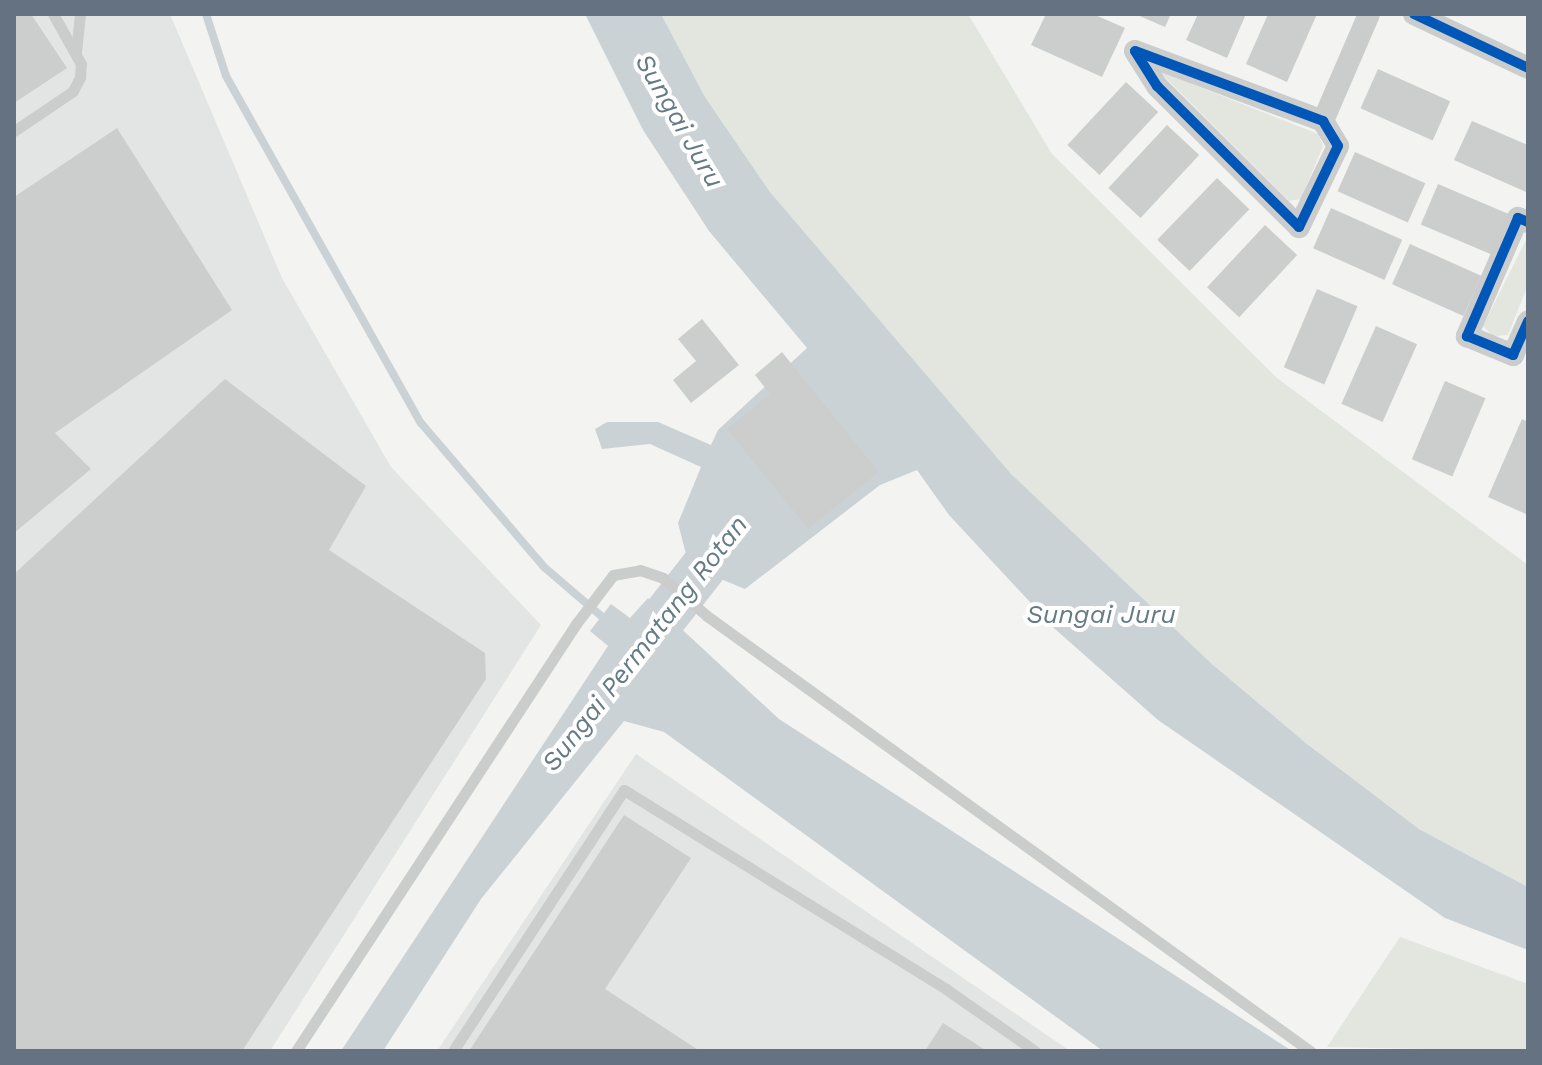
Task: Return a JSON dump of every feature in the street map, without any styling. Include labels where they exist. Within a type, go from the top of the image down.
[{"type":"street","points":[[1323,121],[1369,14]]},
{"type":"street","points":[[1414,14],[1528,68]]},
{"type":"street","points":[[1135,51],[1323,121],[1338,146],[1299,227],[1157,86],[1135,51]]},
{"type":"street","points":[[1528,222],[1518,218],[1467,336],[1513,355],[1528,321]]},
{"type":"lane","points":[[14,131],[73,91],[81,64],[53,14]]},
{"type":"lane","points":[[76,53],[80,14]]},
{"type":"lane","points":[[296,1051],[576,624],[613,575],[640,570],[663,578],[707,616],[1310,1051]]},
{"type":"lane","points":[[453,1051],[624,790],[946,989],[1035,1051]]},
{"type":"shaded area","points":[[14,14],[170,14],[282,278],[391,467],[541,625],[270,1051],[14,1051]]},
{"type":"shaded area","points":[[661,14],[968,14],[1052,154],[1277,378],[1528,565],[1528,887],[1419,829],[1307,744],[1212,664],[1011,475],[770,192],[705,97]]},
{"type":"shaded area","points":[[1159,71],[1318,134],[1323,146],[1301,199],[1289,201]]},
{"type":"shaded area","points":[[1528,236],[1528,285],[1508,335],[1493,336],[1483,326]]},
{"type":"shaded area","points":[[636,754],[1070,1051],[437,1051]]},
{"type":"shaded area","points":[[1400,937],[1528,984],[1528,1051],[1327,1047]]},
{"type":"water","name":"Sungai Juru","points":[[585,14],[661,14],[705,97],[770,192],[1011,474],[1212,664],[1307,744],[1419,829],[1528,887],[1528,950],[1445,918],[1158,720],[1055,629],[949,515],[917,470],[880,485],[745,589],[689,566],[678,523],[701,467],[650,444],[602,449],[595,429],[607,422],[658,422],[711,445],[718,430],[807,348],[709,231],[643,130]]},
{"type":"water","points":[[648,598],[779,719],[1292,1051],[1103,1051],[664,732],[624,721],[481,899],[383,1051],[341,1051],[608,646],[590,631],[611,604],[630,618]]},
{"type":"building","points":[[14,14],[31,14],[67,68],[14,103]]},
{"type":"building","points":[[1046,14],[1093,14],[1125,28],[1102,77],[1031,45]]},
{"type":"building","points":[[1135,14],[1171,14],[1165,27]]},
{"type":"building","points":[[1198,14],[1246,14],[1227,58],[1186,40]]},
{"type":"building","points":[[1268,14],[1317,14],[1287,82],[1246,64]]},
{"type":"building","points":[[1378,69],[1450,101],[1433,140],[1361,108]]},
{"type":"building","points":[[1126,82],[1158,112],[1100,175],[1067,145]]},
{"type":"building","points":[[1472,121],[1528,145],[1526,192],[1454,160]]},
{"type":"building","points":[[1167,125],[1199,155],[1141,218],[1108,188]]},
{"type":"building","points":[[117,128],[232,310],[55,433],[91,469],[14,533],[14,197]]},
{"type":"building","points":[[1355,152],[1425,183],[1408,223],[1338,191]]},
{"type":"building","points":[[1217,178],[1249,209],[1190,271],[1157,240]]},
{"type":"building","points":[[1438,184],[1510,214],[1493,255],[1421,225]]},
{"type":"building","points":[[1331,208],[1402,240],[1384,280],[1313,248]]},
{"type":"building","points":[[1265,225],[1297,255],[1239,317],[1207,287]]},
{"type":"building","points":[[1410,244],[1481,276],[1463,316],[1392,284]]},
{"type":"building","points":[[1317,289],[1358,306],[1324,384],[1284,367]]},
{"type":"building","points":[[702,319],[739,365],[691,403],[673,380],[696,361],[678,339]]},
{"type":"building","points":[[1376,326],[1417,344],[1383,422],[1341,404]]},
{"type":"building","points":[[782,352],[879,472],[808,529],[727,429],[770,394],[755,375]]},
{"type":"building","points":[[225,379],[366,486],[329,550],[485,653],[486,679],[242,1051],[14,1051],[14,574]]},
{"type":"building","points":[[1445,381],[1486,398],[1452,476],[1412,459]]},
{"type":"building","points":[[1522,419],[1528,422],[1528,515],[1488,497]]},
{"type":"building","points":[[624,815],[691,858],[605,989],[700,1051],[469,1051]]},
{"type":"building","points":[[943,1023],[987,1051],[925,1051]]},
{"type":"waterway","points":[[206,14],[226,76],[421,423],[544,567],[607,621]]},
{"type":"waterway","name":"Sungai Permatang Rotan","points":[[627,665],[738,523]]},
{"type":"cycle path","points":[[1414,14],[1528,68]]},
{"type":"cycle path","points":[[1135,51],[1323,121],[1338,146],[1299,227],[1157,86],[1135,51]]},
{"type":"cycle path","points":[[1528,222],[1518,218],[1467,336],[1513,355],[1528,321]]}]
